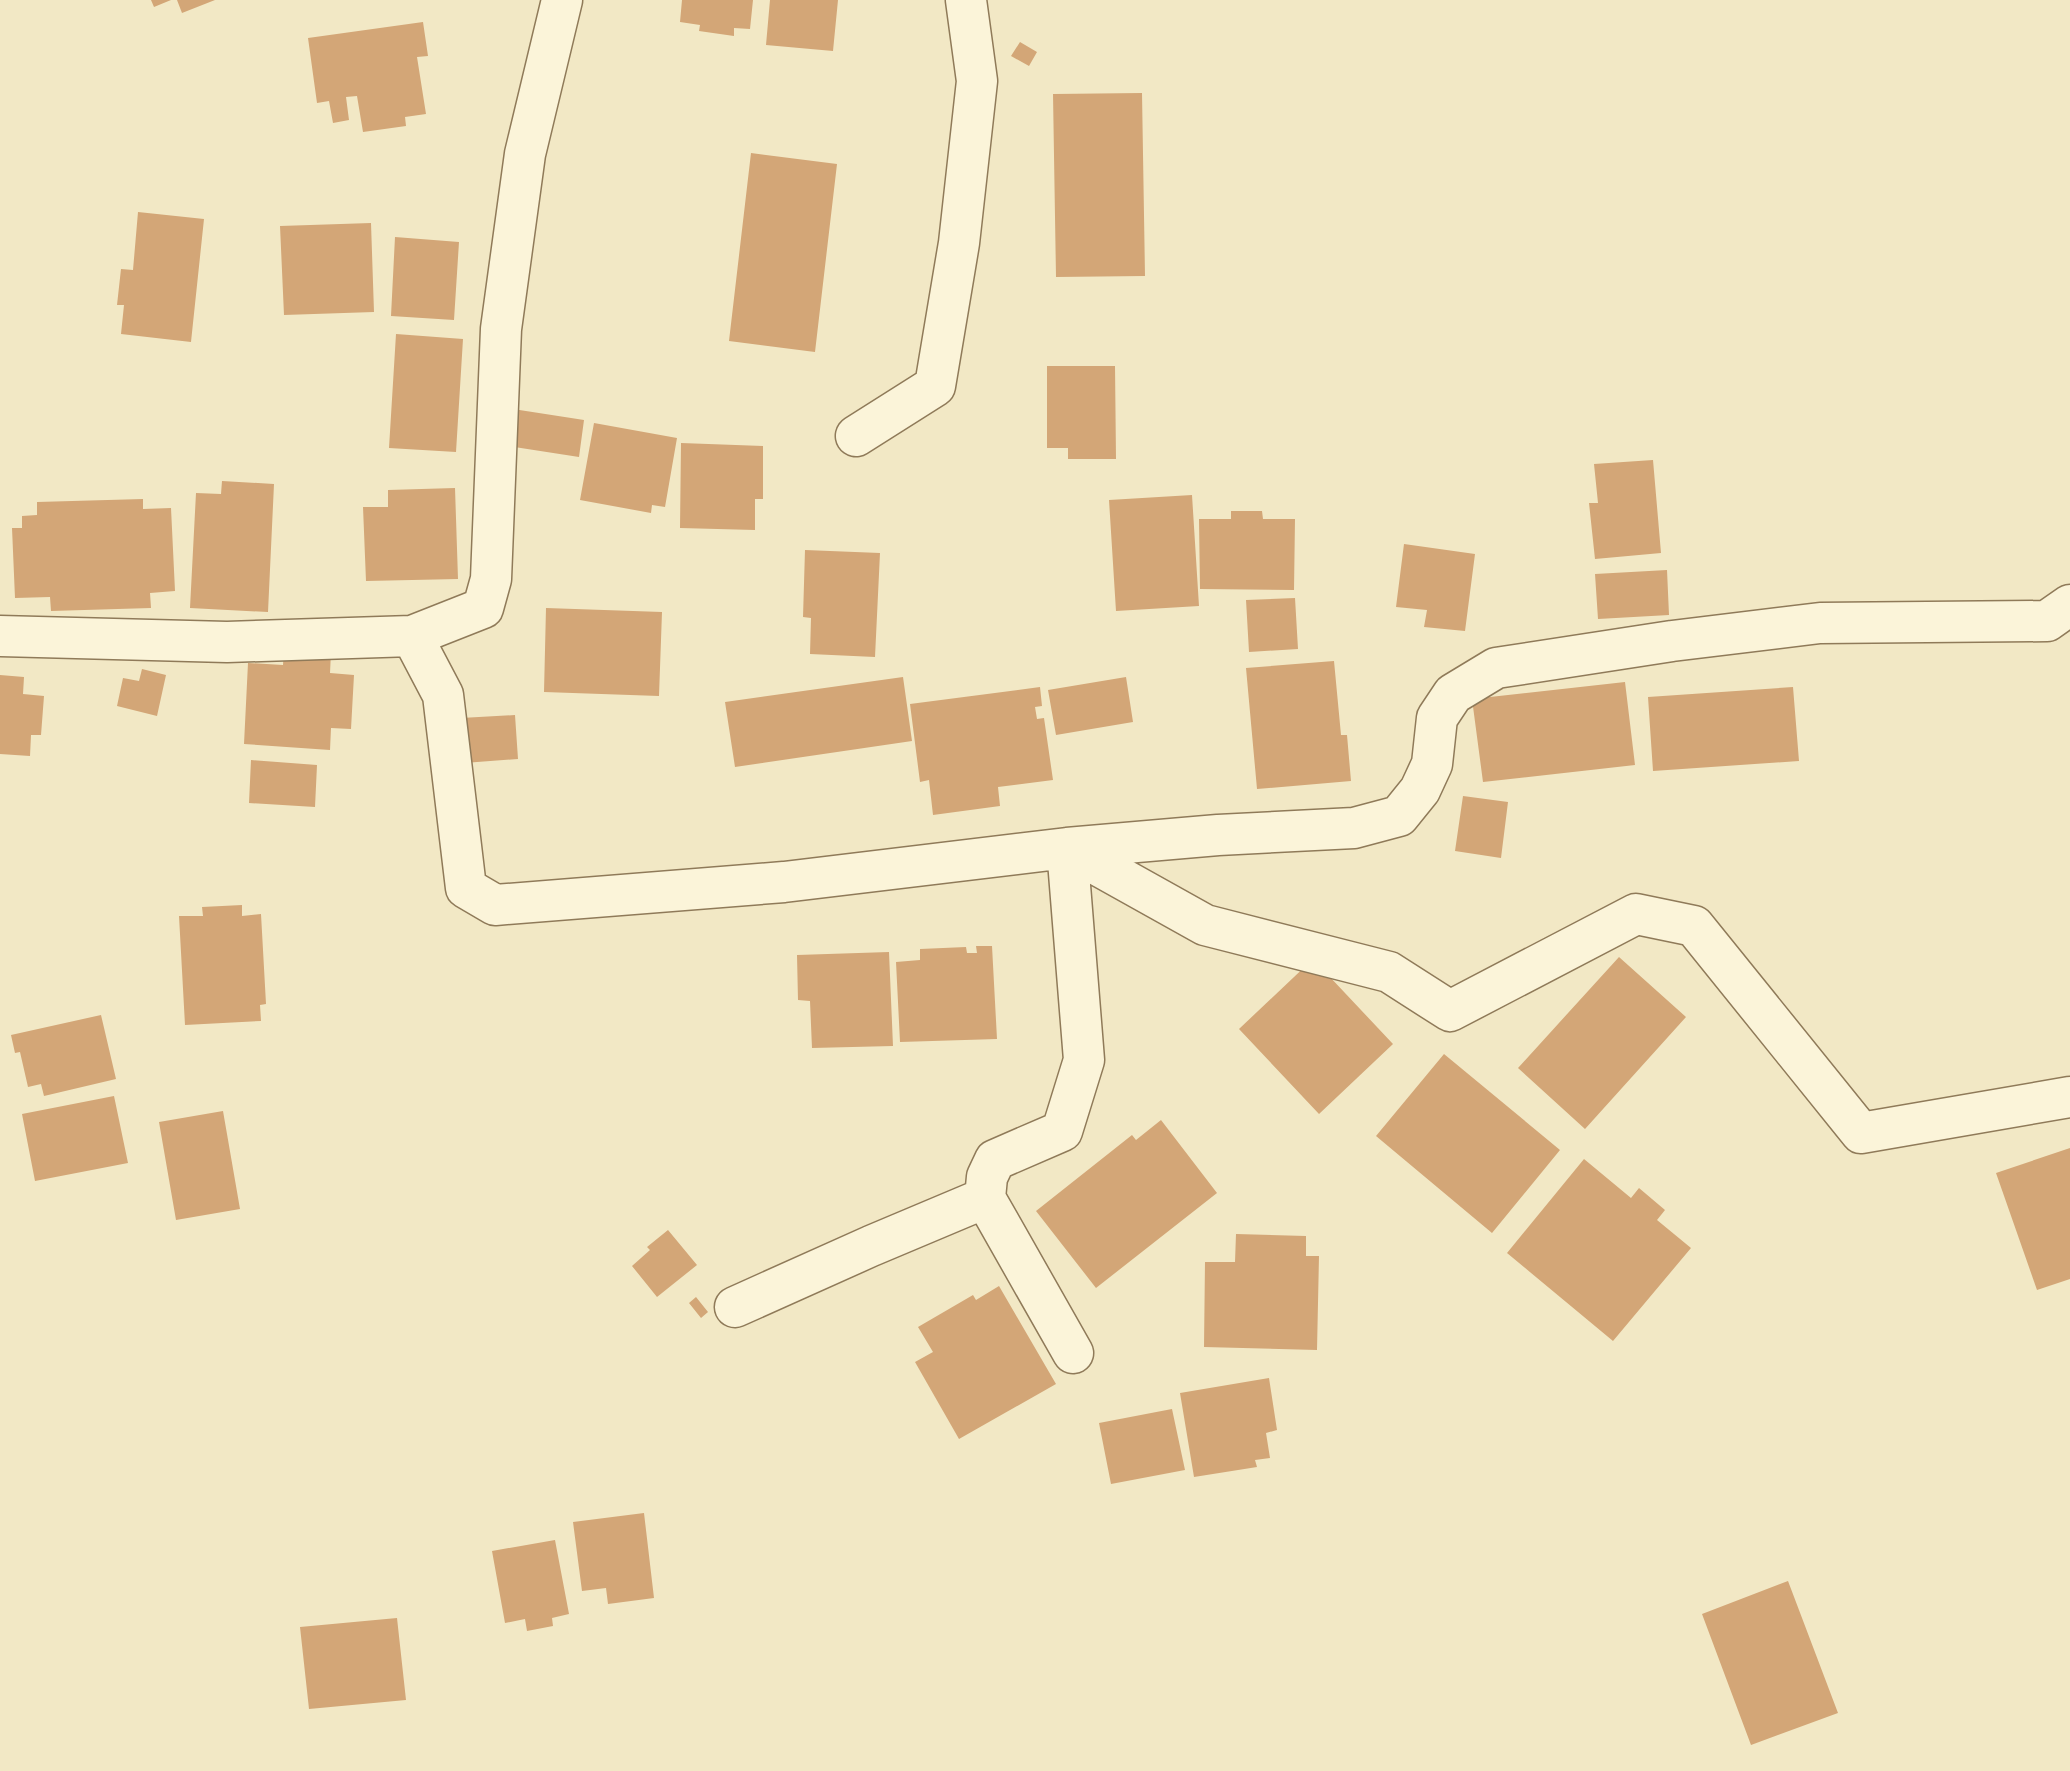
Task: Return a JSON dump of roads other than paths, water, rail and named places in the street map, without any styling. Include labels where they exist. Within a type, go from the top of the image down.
[{"type":"street","points":[[0,636],[227,642],[412,636],[483,608],[491,579],[501,329],[525,154],[562,0]]},
{"type":"street","points":[[856,436],[935,386],[959,243],[977,81],[966,0]]},
{"type":"street","points":[[412,636],[443,695],[466,888],[495,905],[784,882],[1067,848],[1218,835],[1354,828],[1399,816],[1420,790],[1432,764],[1437,718],[1453,694],[1496,668],[1672,641],[1820,623],[2047,621],[2070,605]]},
{"type":"street","points":[[1067,848],[1205,925],[1389,972],[1450,1011],[1636,914],[1694,926],[1861,1133],[2070,1097]]},
{"type":"street","points":[[1067,848],[1084,1060],[1062,1131],[995,1160],[987,1177],[985,1198],[1073,1353]]},
{"type":"street","points":[[735,1307],[985,1198]]}]
